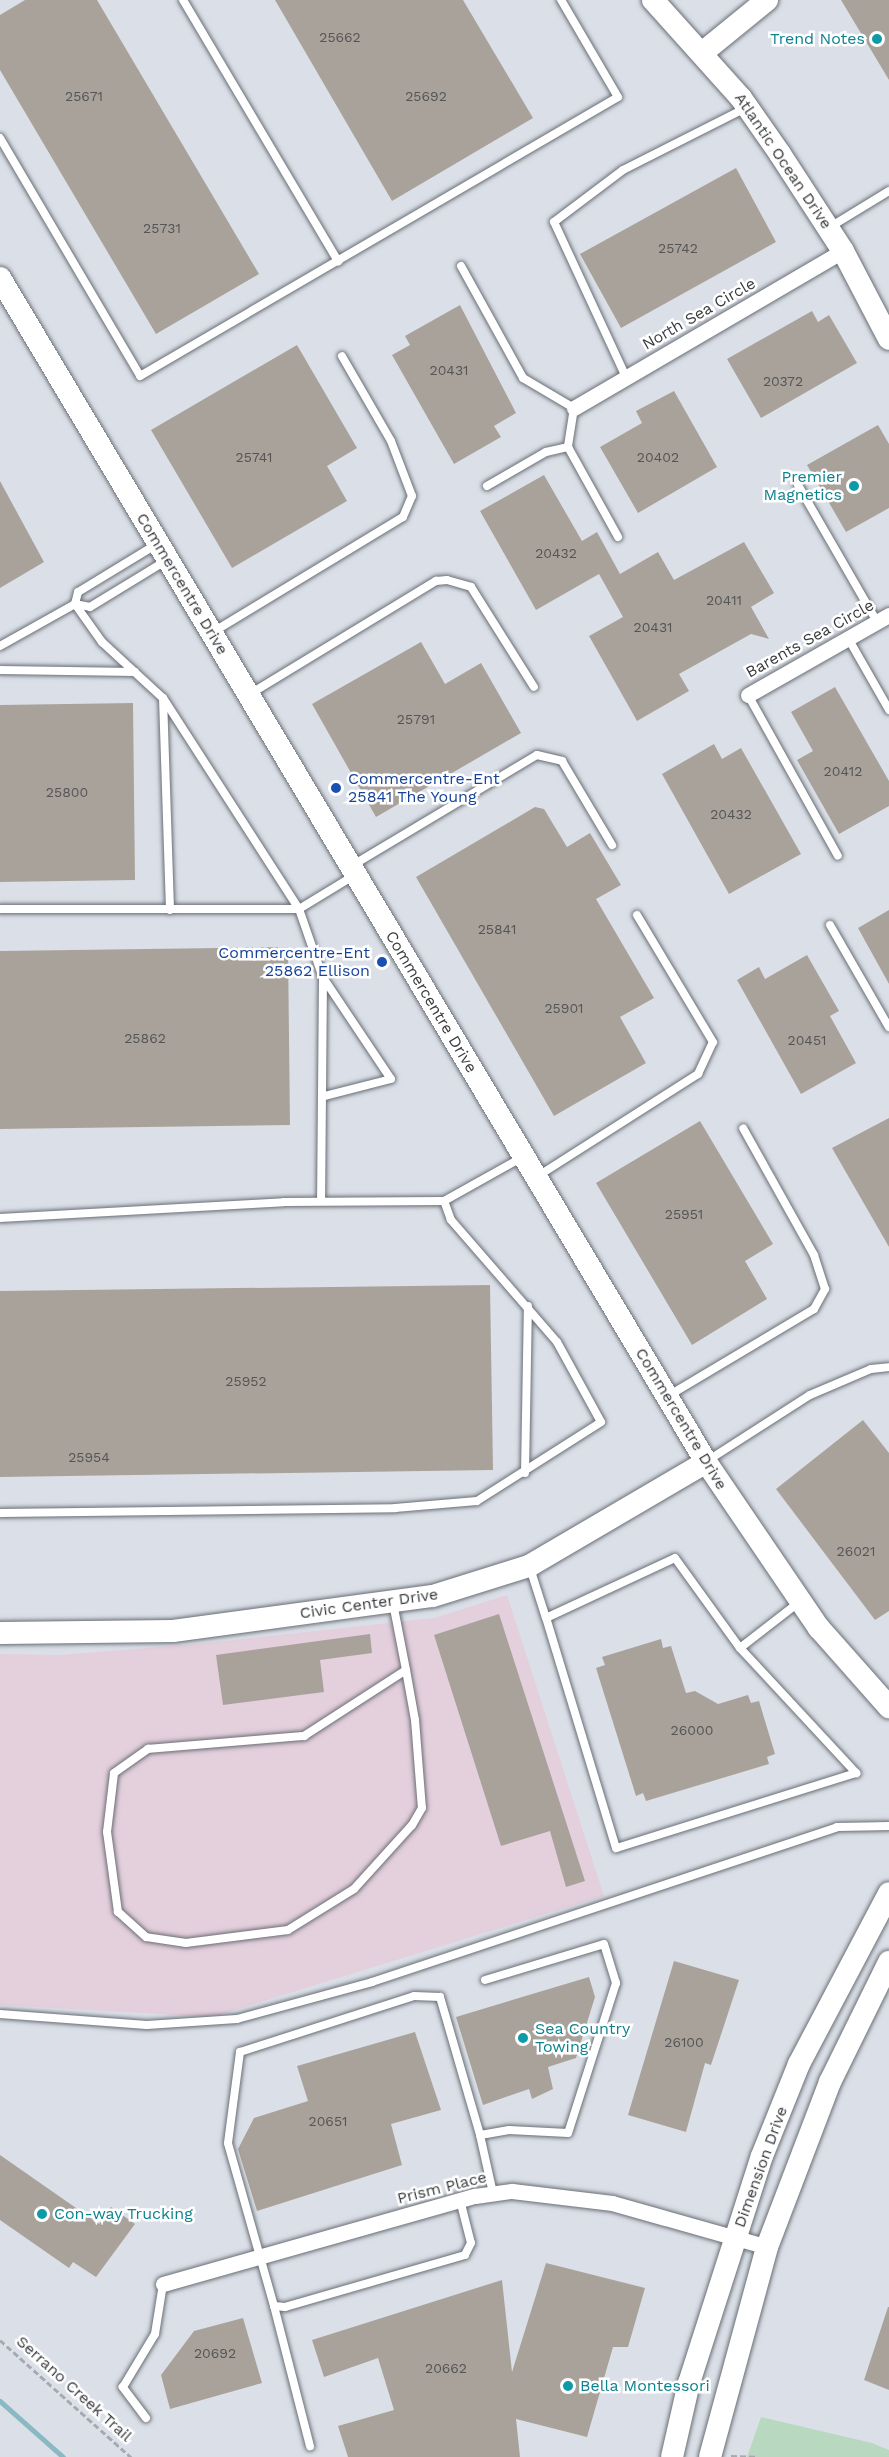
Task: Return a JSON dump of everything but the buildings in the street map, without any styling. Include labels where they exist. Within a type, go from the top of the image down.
[{"type":"street","name":"Atlantic Ocean Drive","points":[[653,0],[748,108],[843,251],[889,339]]},
{"type":"street","points":[[702,53],[767,0]]},
{"type":"street","name":"North Sea Circle","points":[[574,408],[843,251]]},
{"type":"street","name":"Commercentre Drive","points":[[0,278],[706,1462],[799,1602],[889,1707]]},
{"type":"street","name":"Barents Sea Circle","points":[[748,695],[883,619]]},
{"type":"street","name":"Civic Center Drive","points":[[0,1633],[173,1631],[443,1594],[529,1566],[621,1517],[706,1462]]},
{"type":"street","name":"Dimension Drive","points":[[672,2457],[689,2383],[735,2239],[799,2064],[889,1893]]},
{"type":"street","name":"Dimension Drive","points":[[720,2456],[767,2247],[830,2082],[889,1962]]},
{"type":"street","name":"Prism Place","points":[[163,2284],[460,2200],[493,2193],[543,2191],[612,2203],[767,2247]]},
{"type":"lane","points":[[183,0],[338,261]]},
{"type":"lane","points":[[0,138],[140,376],[618,97],[561,0]]},
{"type":"lane","points":[[626,377],[554,222],[623,170],[748,108]]},
{"type":"lane","points":[[828,228],[889,191]]},
{"type":"lane","points":[[461,266],[524,378],[574,408],[568,447],[618,537]]},
{"type":"lane","points":[[212,633],[403,516],[412,496],[408,485],[391,441],[342,356]]},
{"type":"lane","points":[[488,486],[546,452],[568,447]]},
{"type":"lane","points":[[798,485],[883,619]]},
{"type":"lane","points":[[163,552],[78,592],[75,604],[102,642],[163,698],[299,909],[323,978],[391,1079],[325,1096]]},
{"type":"lane","points":[[0,646],[75,604],[90,607],[163,552]]},
{"type":"lane","points":[[248,695],[436,581],[447,580],[471,587],[534,687]]},
{"type":"lane","points":[[848,638],[889,710]]},
{"type":"lane","points":[[0,670],[135,672]]},
{"type":"lane","points":[[748,695],[838,856]]},
{"type":"lane","points":[[163,698],[170,910]]},
{"type":"lane","points":[[0,909],[299,909],[353,871],[537,755],[562,761],[612,845]]},
{"type":"lane","points":[[536,1177],[698,1074],[713,1042],[638,915]]},
{"type":"lane","points":[[830,925],[889,1027]]},
{"type":"lane","points":[[321,1201],[325,1096],[323,978]]},
{"type":"lane","points":[[667,1397],[814,1309],[825,1289],[814,1255],[743,1128]]},
{"type":"lane","points":[[0,1218],[321,1201],[444,1201],[524,1157]]},
{"type":"lane","points":[[0,1512],[395,1508],[477,1501],[525,1473],[601,1422],[557,1342],[452,1220],[444,1201]]},
{"type":"lane","points":[[525,1473],[528,1306]]},
{"type":"lane","points":[[706,1462],[810,1395],[871,1369],[889,1367]]},
{"type":"lane","points":[[529,1566],[616,1848],[856,1773],[740,1648],[675,1558],[546,1618]]},
{"type":"lane","points":[[393,1602],[406,1670],[422,1808],[354,1888],[288,1930],[186,1943],[146,1937],[118,1912],[107,1832],[114,1773],[148,1749],[304,1736],[406,1670]]},
{"type":"lane","points":[[740,1648],[799,1602]]},
{"type":"lane","points":[[0,2014],[147,2025],[237,2019],[372,1982],[837,1827],[889,1826]]},
{"type":"lane","points":[[480,2135],[509,2130],[568,2133],[616,1983],[604,1944],[485,1980]]},
{"type":"lane","points":[[310,2446],[261,2256],[228,2143],[240,2052],[414,1996],[440,1997],[480,2135],[493,2193]]},
{"type":"lane","points":[[274,2306],[285,2307],[465,2255],[471,2242],[460,2200]]},
{"type":"lane","points":[[146,2418],[123,2387],[155,2334],[163,2284]]},
{"type":"path","name":"Serrano Creek Trail","points":[[0,2340],[131,2457]]},
{"type":"path","points":[[720,2456],[756,2457]]},
{"type":"shaded area","points":[[507,1595],[604,1896],[212,2017],[0,2005],[0,1654],[60,1655],[197,1644],[434,1618]]},
{"type":"green space","points":[[761,2417],[872,2443],[889,2450],[889,2457],[747,2457]]},
{"type":"waterway","points":[[0,2401],[63,2457]]},
{"type":"place","name":"Trend Notes","points":[[877,39]]},
{"type":"place","name":"Premier Magnetics","points":[[854,486]]},
{"type":"place","name":"Commercentre-Ent 25841 The Young","points":[[336,788]]},
{"type":"place","name":"Commercentre-Ent 25862 Ellison","points":[[382,962]]},
{"type":"place","name":"Sea Country Towing","points":[[523,2038]]},
{"type":"place","name":"Con-way Trucking","points":[[42,2214]]},
{"type":"place","name":"Bella Montessori","points":[[568,2386]]}]
